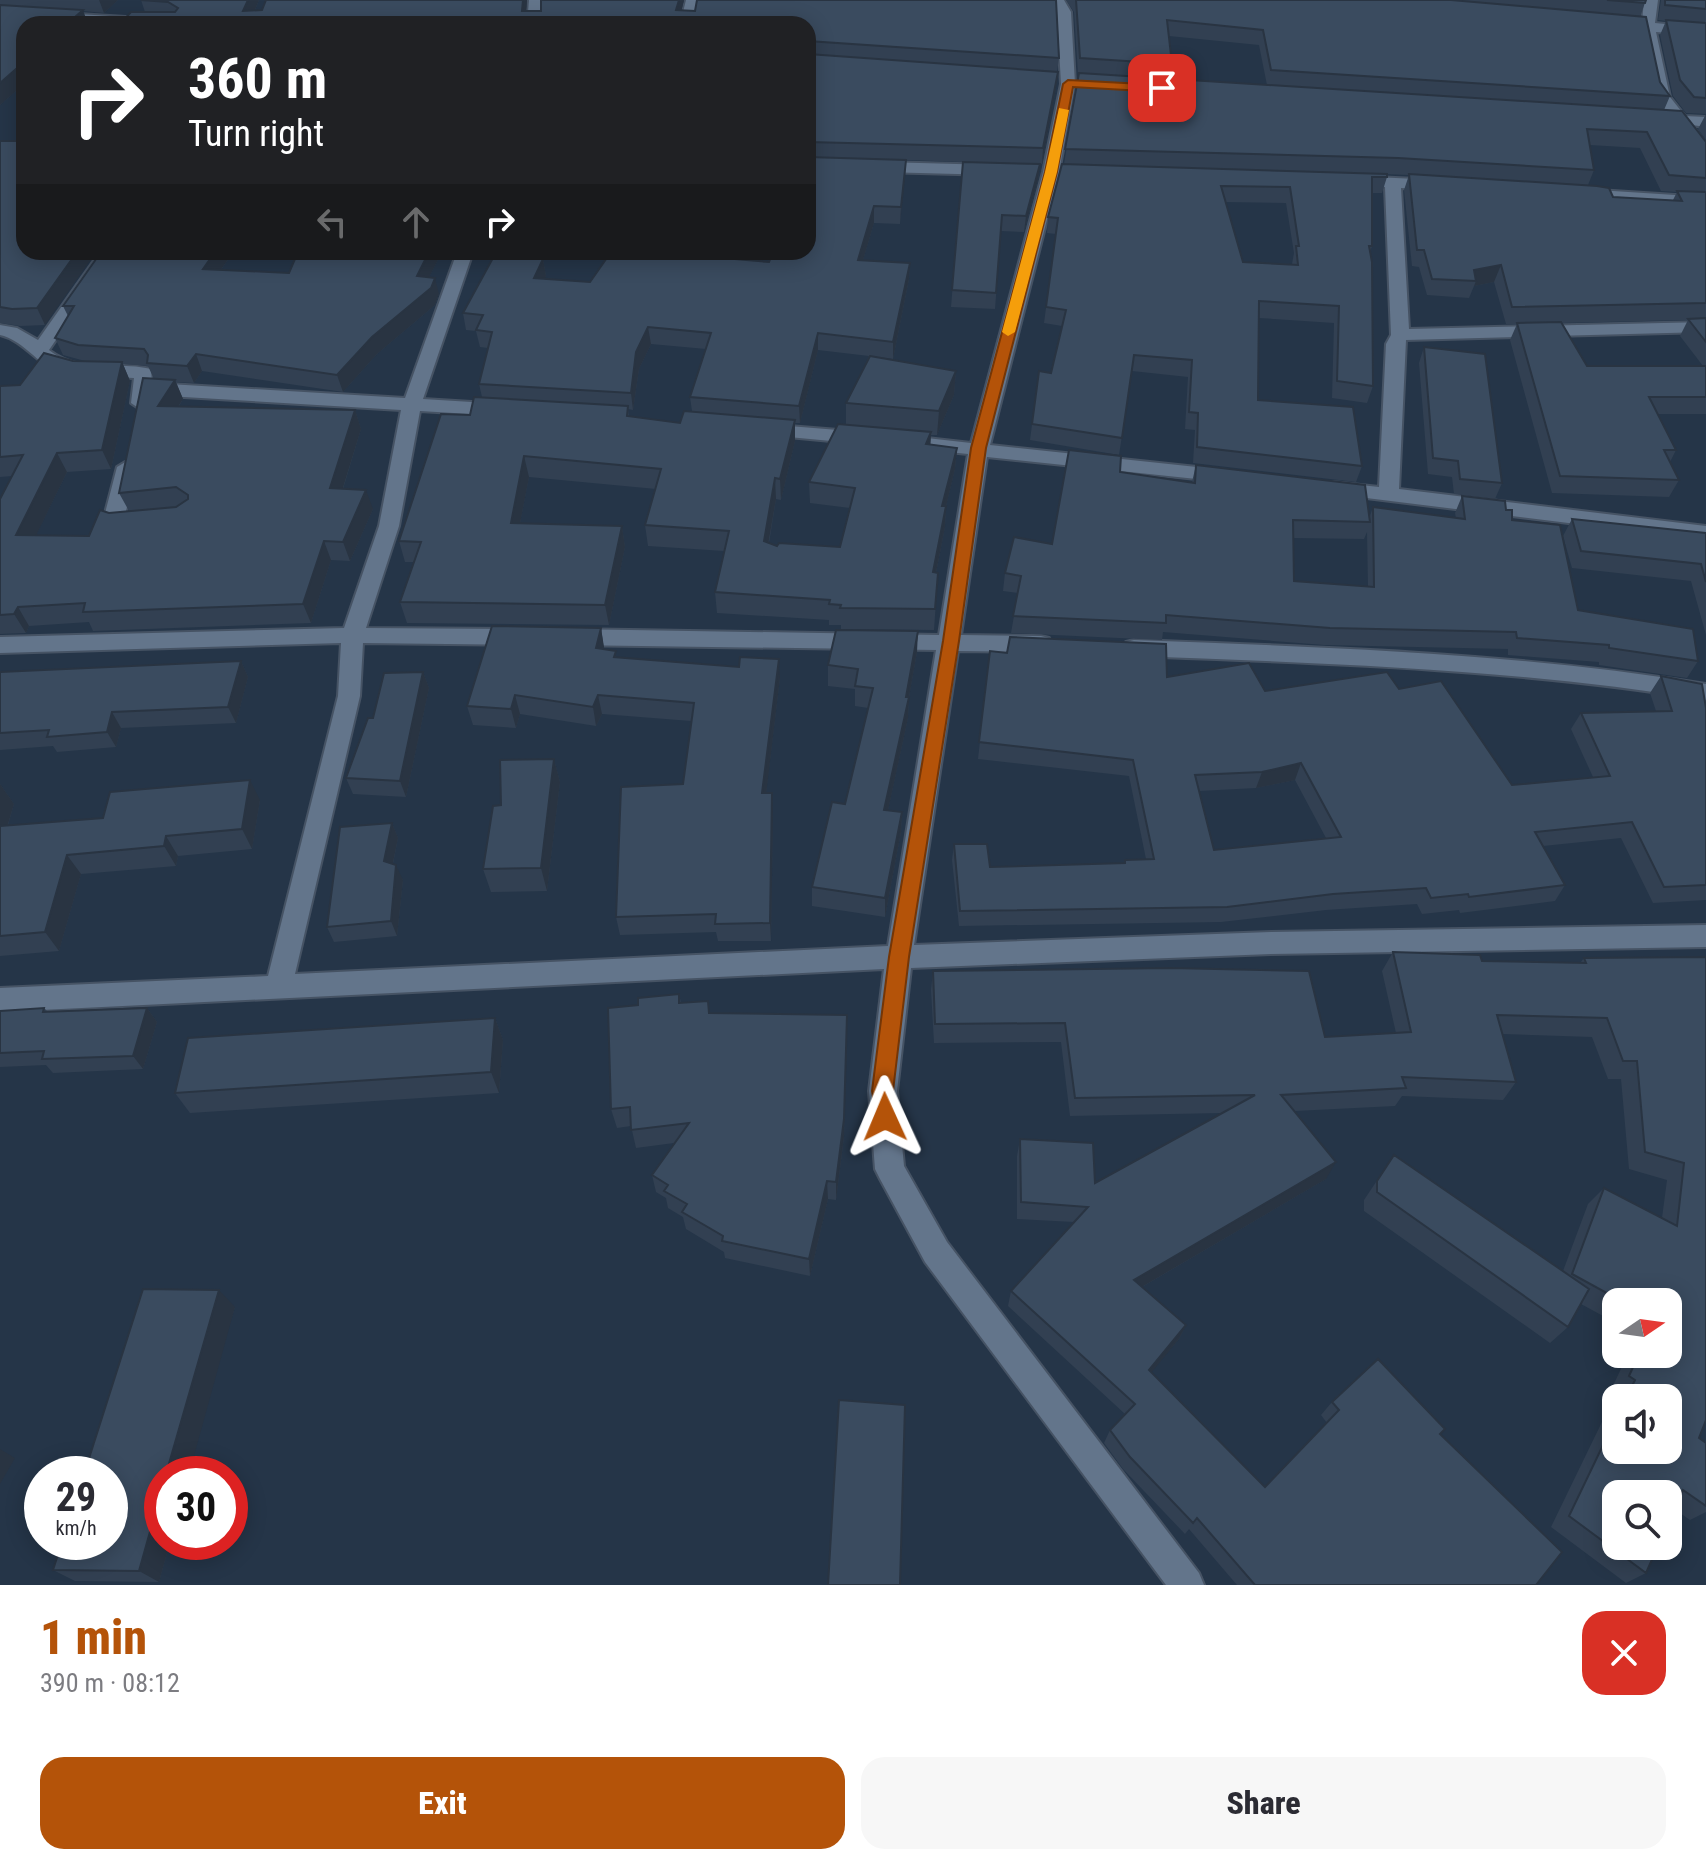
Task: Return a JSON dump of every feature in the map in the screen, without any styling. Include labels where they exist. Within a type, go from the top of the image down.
[{"type":"street","points":[[1057,0],[1064,12],[1068,84],[1051,172],[979,448],[899,957],[883,1091],[890,1169],[936,1252],[1187,1585]]},
{"type":"street","points":[[1651,0],[1648,27],[1663,97],[1684,120],[1706,154]]},
{"type":"street","points":[[0,13],[47,16]]},
{"type":"street","points":[[1602,23],[1706,32]]},
{"type":"street","points":[[1638,117],[1706,122]]},
{"type":"street","points":[[816,165],[1006,171]]},
{"type":"street","points":[[1331,180],[1455,186]]},
{"type":"street","points":[[1389,495],[1395,344],[1400,335],[1393,182]]},
{"type":"street","points":[[1565,193],[1706,202]]},
{"type":"street","points":[[40,350],[102,260]]},
{"type":"street","points":[[279,985],[349,696],[353,633],[389,526],[412,404],[462,260]]},
{"type":"street","points":[[1400,335],[1706,327]]},
{"type":"street","points":[[0,330],[16,331],[53,361],[70,369],[144,373],[137,419]]},
{"type":"street","points":[[143,388],[519,411]]},
{"type":"street","points":[[749,428],[979,448],[1247,479]]},
{"type":"street","points":[[131,450],[114,517],[118,522],[158,519]]},
{"type":"street","points":[[1310,486],[1706,533]]},
{"type":"street","points":[[0,645],[353,633],[1062,645]]},
{"type":"street","points":[[1109,647],[1449,663],[1634,679],[1706,692]]},
{"type":"street","points":[[0,1000],[899,957],[1271,943],[1706,936]]},
{"type":"building","points":[[141,0],[248,0],[243,11],[262,10],[266,0],[523,0],[522,11],[541,11],[541,0],[679,0],[676,10],[695,11],[697,0],[1056,0],[1059,58],[816,42],[816,16],[127,16],[131,12],[175,12],[178,8],[168,2]]},
{"type":"building","points":[[1076,0],[1451,0],[1646,17],[1660,82],[1670,96],[1271,70],[1263,30],[1167,20],[1172,64],[1080,58]]},
{"type":"building","points":[[1607,0],[1646,0],[1645,3]]},
{"type":"building","points":[[1665,0],[1706,0],[1706,9],[1665,5]]},
{"type":"building","points":[[0,5],[83,10],[76,16],[16,16],[16,69],[0,83]]},
{"type":"building","points":[[1666,20],[1706,23],[1706,98],[1694,97],[1680,80]]},
{"type":"building","points":[[816,55],[1058,72],[1043,148],[816,142]]},
{"type":"building","points":[[1079,73],[1682,111],[1706,142],[1706,178],[1669,175],[1647,132],[1587,129],[1594,170],[1398,158],[1065,149]]},
{"type":"building","points":[[0,141],[16,141],[16,260],[71,260],[37,308],[0,307]]},
{"type":"building","points":[[816,157],[906,160],[901,207],[874,206],[858,260],[910,263],[893,342],[818,333],[799,406],[690,397],[711,333],[648,327],[636,352],[631,393],[479,384],[492,332],[476,330],[483,315],[463,313],[492,260],[543,260],[534,278],[590,282],[605,260],[816,260]]},
{"type":"building","points":[[963,162],[1040,164],[1026,216],[1002,215],[996,293],[952,290]]},
{"type":"building","points":[[1062,164],[1387,174],[1387,177],[1372,177],[1372,246],[1369,246],[1372,262],[1373,386],[1337,381],[1339,306],[1259,301],[1258,400],[1353,407],[1362,466],[1197,447],[1198,413],[1189,412],[1192,360],[1134,355],[1122,438],[1032,424],[1039,371],[1051,373],[1066,310],[1046,307],[1058,218],[1048,217]],"holes":[[[1221,186],[1290,187],[1299,246],[1296,246],[1298,265],[1243,262]]]},
{"type":"building","points":[[1409,174],[1597,186],[1609,188],[1613,197],[1682,201],[1677,191],[1706,192],[1706,303],[1512,307],[1501,265],[1474,270],[1476,281],[1432,279],[1424,250],[1417,250]]},
{"type":"building","points":[[95,260],[209,260],[203,269],[289,273],[295,260],[425,260],[417,276],[435,278],[431,288],[372,337],[337,375],[196,354],[187,366],[147,363],[148,355],[144,349],[78,345],[55,338],[74,306],[63,306]]},
{"type":"building","points":[[1706,318],[1706,342],[1688,319]]},
{"type":"building","points":[[1561,322],[1587,366],[1706,366],[1706,397],[1649,397],[1676,450],[1664,450],[1679,480],[1560,476],[1517,323]]},
{"type":"building","points":[[1424,347],[1485,354],[1502,483],[1460,479],[1458,461],[1433,458]]},
{"type":"building","points":[[44,353],[73,361],[122,362],[102,450],[57,453],[16,535],[89,536],[100,510],[109,513],[176,507],[188,499],[188,495],[176,487],[119,493],[143,378],[175,380],[158,406],[355,410],[330,488],[366,490],[343,542],[324,541],[303,604],[83,612],[85,603],[18,607],[14,614],[0,615],[0,499],[23,455],[0,457],[0,386],[20,385]]},
{"type":"building","points":[[870,356],[956,371],[939,411],[846,403]]},
{"type":"building","points":[[474,397],[628,406],[627,416],[680,423],[684,411],[795,420],[780,479],[775,478],[764,541],[777,546],[779,543],[840,547],[855,488],[809,482],[838,424],[931,432],[926,444],[957,448],[942,506],[946,506],[933,572],[938,573],[935,609],[840,608],[841,605],[829,604],[830,600],[715,592],[729,531],[645,525],[661,469],[524,456],[511,523],[622,526],[605,605],[400,602],[421,542],[399,541],[441,414],[470,415]]},
{"type":"building","points":[[1069,450],[1121,456],[1120,472],[1195,483],[1196,465],[1365,485],[1370,522],[1293,520],[1294,581],[1374,587],[1373,507],[1465,519],[1462,496],[1505,501],[1506,510],[1512,510],[1512,520],[1560,525],[1578,610],[1693,629],[1698,661],[1609,648],[1609,645],[1517,638],[1516,632],[1330,628],[1166,615],[1166,623],[1013,616],[1021,576],[1005,573],[1014,537],[1052,544]]},
{"type":"building","points":[[1572,519],[1706,533],[1706,582],[1701,564],[1581,551]]},
{"type":"building","points":[[492,626],[601,628],[596,648],[616,651],[614,657],[739,667],[740,657],[779,659],[762,793],[772,793],[770,923],[715,924],[716,914],[616,917],[621,787],[683,784],[694,703],[598,695],[593,707],[515,695],[511,709],[467,706]]},
{"type":"building","points":[[836,630],[918,631],[906,697],[909,697],[884,810],[902,812],[885,898],[812,887],[832,802],[845,804],[873,688],[855,686],[858,669],[828,665]]},
{"type":"building","points":[[1010,637],[1166,644],[1167,677],[1249,663],[1265,691],[1387,672],[1399,689],[1441,681],[1512,785],[1610,776],[1581,713],[1672,711],[1661,676],[1702,684],[1706,708],[1706,885],[1664,887],[1632,822],[1535,832],[1565,885],[1469,897],[1468,894],[1431,898],[1426,888],[1333,894],[1227,907],[960,911],[954,844],[987,844],[990,867],[1125,863],[1125,860],[1154,859],[1133,760],[979,742],[990,651],[1007,653]],"holes":[[[1301,763],[1341,837],[1214,850],[1195,775],[1262,772]]]},
{"type":"building","points":[[241,661],[228,707],[112,712],[107,732],[47,737],[49,730],[0,733],[0,672]]},
{"type":"building","points":[[423,672],[400,781],[346,778],[368,718],[373,718],[384,673]]},
{"type":"building","points":[[554,759],[541,868],[483,869],[493,806],[501,805],[500,760]]},
{"type":"building","points":[[250,780],[242,829],[166,836],[164,846],[67,855],[45,932],[0,936],[0,826],[103,818],[110,792]]},
{"type":"building","points":[[392,823],[384,861],[396,865],[391,921],[327,927],[340,827]]},
{"type":"building","points":[[1393,952],[1480,955],[1482,961],[1586,963],[1584,958],[1706,957],[1706,1420],[1699,1438],[1706,1443],[1706,1506],[1683,1490],[1682,1492],[1682,1480],[1602,1480],[1602,1540],[1569,1516],[1602,1447],[1602,1464],[1682,1464],[1682,1384],[1633,1384],[1635,1380],[1629,1376],[1633,1368],[1682,1368],[1682,1288],[1602,1288],[1602,1290],[1572,1274],[1604,1188],[1677,1226],[1684,1163],[1645,1152],[1637,1061],[1623,1061],[1607,1018],[1497,1015],[1516,1082],[1402,1077],[1406,1088],[1281,1095],[1336,1162],[1134,1280],[1186,1325],[1149,1370],[1265,1487],[1339,1410],[1332,1402],[1378,1359],[1445,1429],[1440,1434],[1562,1552],[1536,1585],[1255,1585],[1197,1518],[1193,1523],[1130,1457],[1110,1430],[1135,1404],[1011,1291],[1088,1207],[1021,1202],[1020,1139],[1093,1143],[1095,1183],[1255,1095],[1075,1098],[1065,1023],[935,1024],[933,971],[1171,968],[1309,971],[1325,1037],[1411,1032]]},
{"type":"building","points":[[679,994],[679,1003],[708,1001],[709,1013],[847,1015],[844,1119],[836,1182],[827,1181],[809,1259],[722,1241],[723,1236],[682,1212],[687,1204],[664,1191],[668,1185],[652,1175],[689,1123],[631,1130],[630,1107],[611,1109],[608,1008],[638,1005],[638,998]]},
{"type":"building","points":[[44,1008],[43,1012],[147,1008],[133,1056],[42,1059],[44,1051],[0,1053],[0,1011]]},
{"type":"building","points":[[495,1018],[491,1072],[175,1093],[188,1038]]},
{"type":"building","points":[[1394,1155],[1589,1289],[1568,1327],[1377,1192],[1377,1181]]},
{"type":"building","points":[[143,1289],[219,1290],[171,1456],[144,1456],[144,1553],[139,1571],[53,1570],[56,1560],[128,1560],[128,1456],[90,1456]]},
{"type":"building","points":[[839,1400],[905,1405],[900,1585],[828,1585]]},
{"type":"building","points":[[1628,1560],[1652,1560],[1646,1573]]},
{"type":"slow traffic","points":[[1008,332],[1051,172],[1063,110]]},
{"type":"route","points":[[885,1117],[883,1091],[899,957],[979,448],[1051,172],[1068,84],[1162,88]]}]
